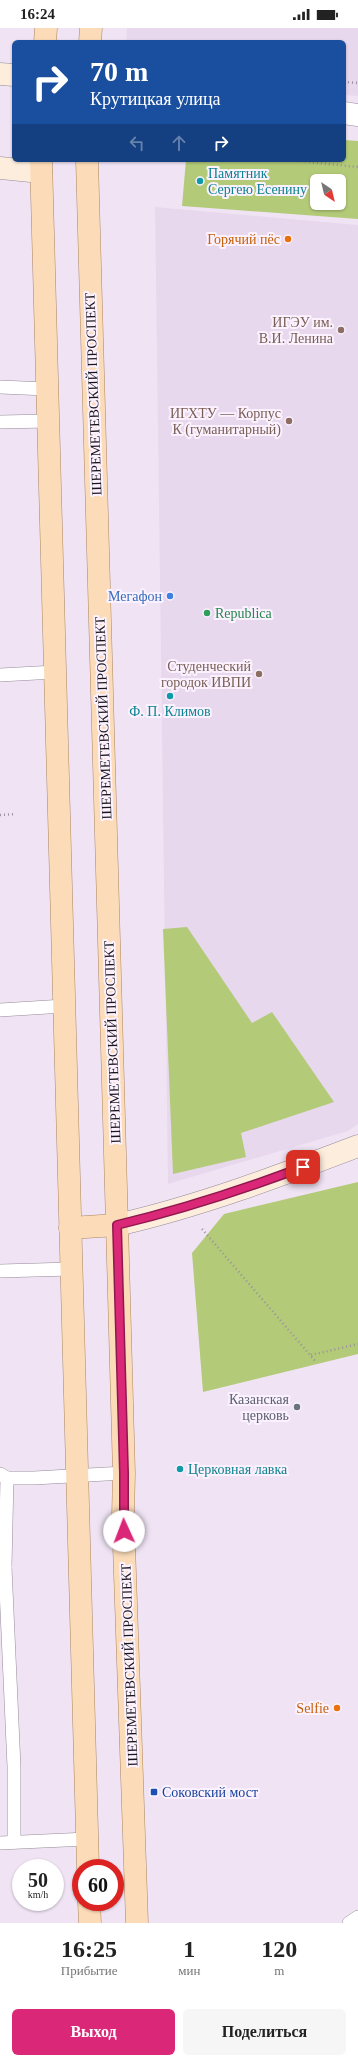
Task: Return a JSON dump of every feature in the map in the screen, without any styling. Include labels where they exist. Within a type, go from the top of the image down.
[{"type":"main road","points":[[45,40],[46,28]]},
{"type":"main road","points":[[90,40],[91,28]]},
{"type":"main road","name":"ШЕРЕМЕТЕВСКИЙ ПРОСПЕКТ","points":[[87,162],[124,1473],[123,1516],[137,1923]]},
{"type":"main road","points":[[41,166],[88,1859]]},
{"type":"main road","points":[[70,1228],[117,1225]]},
{"type":"main road","points":[[89,1911],[90,1923]]},
{"type":"street","points":[[0,74],[12,75]]},
{"type":"street","points":[[346,113],[358,115]]},
{"type":"street","points":[[0,168],[41,166]]},
{"type":"street","points":[[117,1225],[161,1215],[262,1183],[358,1146]]},
{"type":"lane","points":[[0,387],[47,389]]},
{"type":"lane","points":[[0,422],[48,421]]},
{"type":"lane","points":[[0,674],[55,672]]},
{"type":"lane","points":[[0,1010],[64,1006]]},
{"type":"lane","points":[[0,1271],[71,1269]]},
{"type":"lane","points":[[14,1842],[14,1767],[4,1615],[4,1476],[124,1473]]},
{"type":"lane","points":[[0,1842],[88,1839]]},
{"type":"lane","points":[[349,1923],[358,1917]]},
{"type":"path","points":[[346,82],[358,83]]},
{"type":"path","points":[[309,162],[358,167]]},
{"type":"path","points":[[0,815],[15,814]]},
{"type":"path","points":[[199,1225],[316,1362]]},
{"type":"path","points":[[311,1355],[358,1344]]},
{"type":"shaded area","points":[[127,28],[358,28],[358,96],[346,95],[346,40],[126,40]]},
{"type":"shaded area","name":"Студенческий городок ИВПИ","points":[[155,207],[358,225],[358,1124],[348,1131],[168,1184]]},
{"type":"green space","points":[[346,140],[358,141],[358,219],[182,206],[186,162],[346,162]]},
{"type":"green space","points":[[187,927],[252,1023],[272,1012],[334,1102],[241,1133],[246,1157],[173,1174],[163,929]]},
{"type":"green space","points":[[358,1182],[358,1354],[203,1392],[192,1253],[224,1214]]},
{"type":"place","name":"Памятник Сергею Есенину","points":[[200,181]]},
{"type":"place","name":"Горячий пёс","points":[[288,239]]},
{"type":"place","name":"ИГЭУ им. В.И. Ленина","points":[[341,330]]},
{"type":"place","name":"ИГХТУ — Корпус К (гуманитарный)","points":[[289,421]]},
{"type":"place","name":"Мегафон","points":[[170,596]]},
{"type":"place","name":"Republica","points":[[207,613]]},
{"type":"place","name":"Студенческий городок ИВПИ","points":[[259,674]]},
{"type":"place","name":"Ф. П. Климов","points":[[170,696]]},
{"type":"place","name":"Казанская церковь","points":[[297,1407]]},
{"type":"place","name":"Церковная лавка","points":[[180,1469]]},
{"type":"place","name":"Selfie","points":[[337,1708]]},
{"type":"place","name":"Соковский мост","points":[[154,1792]]},
{"type":"route","points":[[124,1531],[124,1473],[117,1225],[161,1215],[262,1183],[303,1167]]}]
